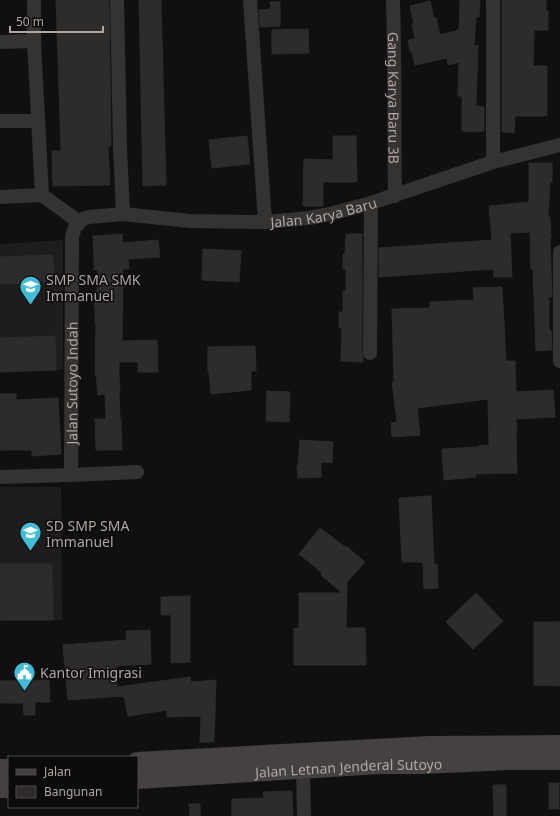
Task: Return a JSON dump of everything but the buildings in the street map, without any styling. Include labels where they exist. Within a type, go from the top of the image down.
[{"type":"street","points":[[34,0],[34,41],[42,194]]},
{"type":"street","points":[[117,0],[123,214]]},
{"type":"street","points":[[250,0],[264,222]]},
{"type":"street","name":"Gang Karya Baru 3B","points":[[393,0],[395,196]]},
{"type":"street","points":[[493,0],[493,162]]},
{"type":"street","points":[[0,42],[34,41]]},
{"type":"street","points":[[0,121],[38,120]]},
{"type":"street","name":"Jalan Karya Baru","points":[[79,222],[89,217],[123,214],[190,221],[213,220],[264,222],[310,218],[395,196],[493,162],[560,145]]},
{"type":"street","points":[[0,197],[42,194],[79,222]]},
{"type":"street","points":[[370,353],[371,203]]},
{"type":"street","name":"Jalan Sutoyo Indah","points":[[71,475],[72,237],[75,227],[79,222]]},
{"type":"street","points":[[560,252],[560,361]]},
{"type":"street","points":[[0,476],[137,472]]},
{"type":"street","name":"Jalan Letnan Jenderal Sutoyo","points":[[138,779],[303,768],[380,764],[423,764],[560,745]]},
{"type":"street","name":"Jalan Letnan Jenderal Sutoyo","points":[[138,762],[430,746],[510,753],[560,760]]},
{"type":"street","points":[[303,768],[304,816]]},
{"type":"shaded area","name":"SMP SMA SMK Immanuel","points":[[63,240],[63,370],[0,372],[0,244]]},
{"type":"shaded area","name":"SD SMP SMA Immanuel","points":[[0,487],[61,487],[62,620],[0,620]]},
{"type":"place","name":"SMP SMA SMK Immanuel","points":[[31,306]]},
{"type":"place","name":"SD SMP SMA Immanuel","points":[[31,552]]},
{"type":"place","name":"Kantor Imigrasi","points":[[25,692]]}]
